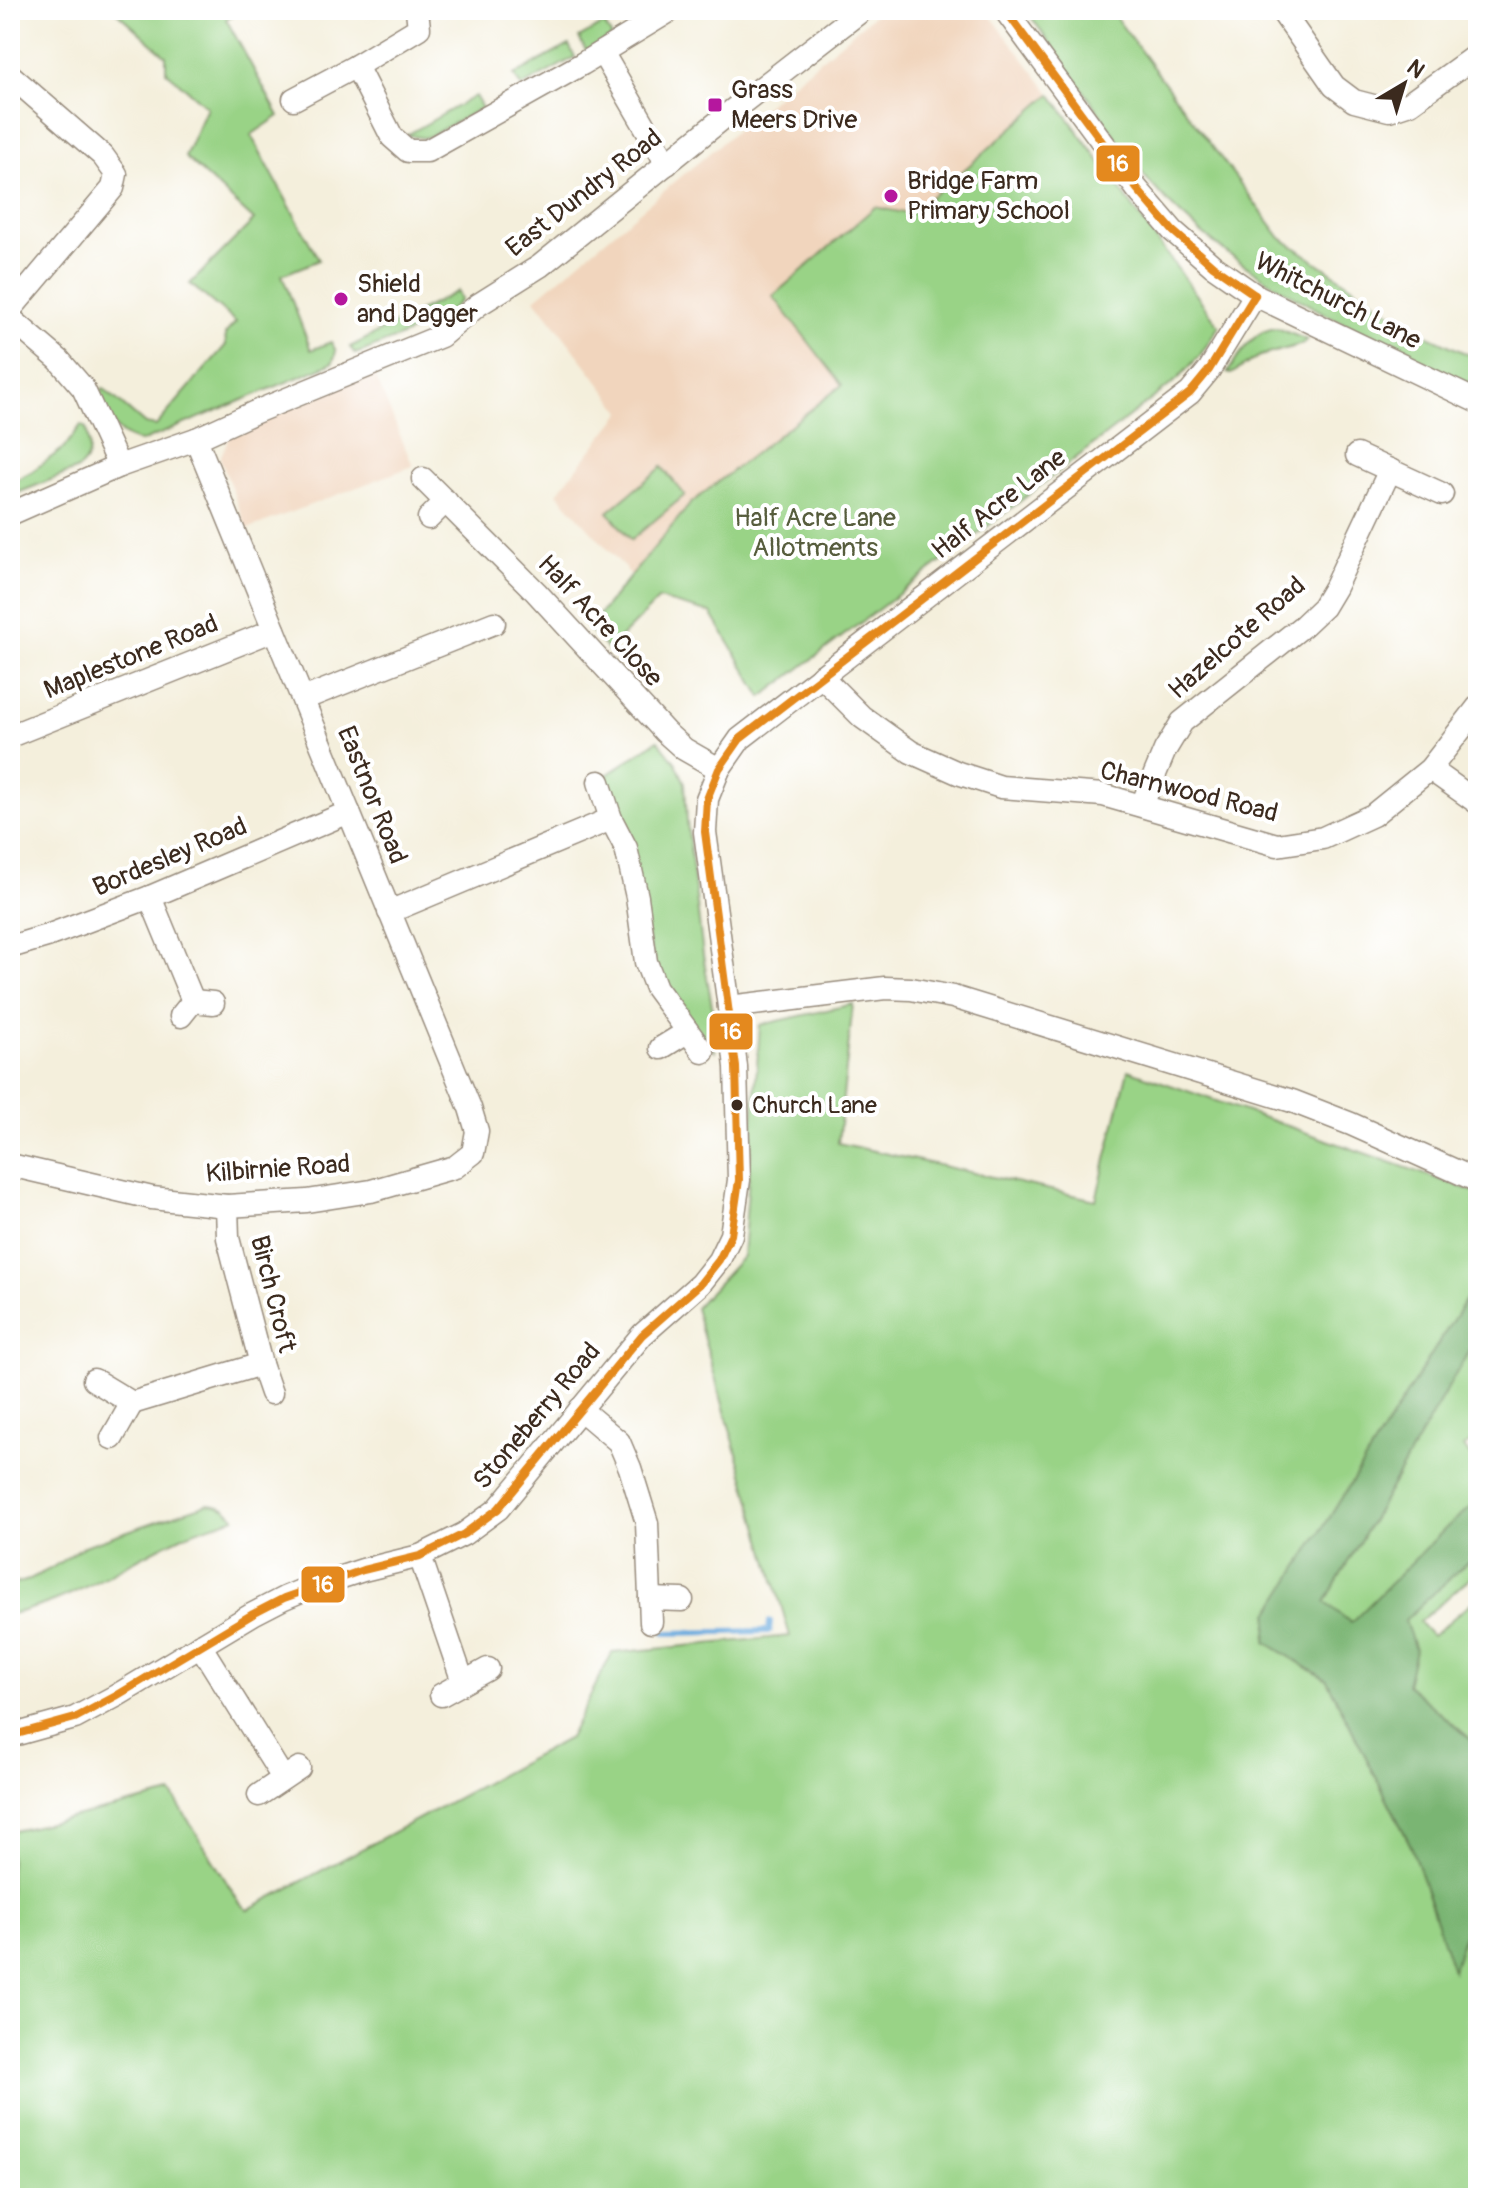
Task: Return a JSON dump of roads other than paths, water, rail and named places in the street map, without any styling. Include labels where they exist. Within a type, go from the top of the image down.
[{"type":"street","points":[[294,99],[419,28],[417,10]]},
{"type":"street","points":[[356,66],[392,137],[408,151],[427,151],[671,10]]},
{"type":"street","name":"East Dundry Road","points":[[10,514],[119,466],[196,439],[441,336],[478,305],[540,266],[862,10]]},
{"type":"street","name":"Whitchurch Lane","points":[[1005,10],[1137,189],[1173,231],[1213,266],[1255,295],[1478,402]]},
{"type":"street","points":[[1281,10],[1334,86],[1354,101],[1389,110],[1410,103],[1478,54]]},
{"type":"street","points":[[602,52],[667,164]]},
{"type":"street","points":[[10,75],[103,156],[116,174],[113,188],[10,310]]},
{"type":"street","name":"Half Acre Lane","points":[[719,769],[740,739],[1190,393],[1215,361],[1255,295]]},
{"type":"street","points":[[10,318],[59,360],[83,388],[119,466]]},
{"type":"street","name":"Eastnor Road","points":[[196,439],[470,1108],[477,1131],[473,1153],[455,1167]]},
{"type":"street","points":[[1357,455],[1442,494]]},
{"type":"street","name":"Hazelcote Road","points":[[1142,805],[1165,750],[1182,722],[1323,607],[1390,470]]},
{"type":"street","name":"Half Acre Close","points":[[423,479],[536,592],[665,732],[684,749],[719,769]]},
{"type":"street","points":[[429,518],[446,501]]},
{"type":"street","points":[[303,699],[441,633],[494,623]]},
{"type":"street","name":"Maplestone Road","points":[[10,736],[274,630]]},
{"type":"street","name":"Charnwood Road","points":[[821,676],[862,717],[911,752],[958,773],[1001,787],[1103,795],[1277,845],[1323,838],[1373,815],[1430,769],[1478,707]]},
{"type":"street","points":[[719,769],[707,799],[705,832],[729,1007],[885,988],[911,989],[953,997],[1292,1101],[1478,1181]]},
{"type":"street","points":[[1430,769],[1478,803]]},
{"type":"street","points":[[599,782],[611,819],[626,848],[646,962],[656,988],[703,1052]]},
{"type":"street","name":"Bordesley Road","points":[[10,947],[150,897],[349,812]]},
{"type":"street","points":[[389,912],[611,819]]},
{"type":"street","points":[[150,897],[196,1007]]},
{"type":"street","name":"Stoneberry Road","points":[[10,1736],[75,1718],[253,1614],[308,1588],[420,1556],[464,1534],[498,1509],[642,1335],[700,1284],[719,1260],[731,1235],[739,1180],[736,1067],[729,1007]]},
{"type":"street","points":[[661,1048],[687,1032]]},
{"type":"street","name":"Kilbirnie Road","points":[[10,1165],[152,1198],[227,1206],[307,1201],[371,1191],[455,1167]]},
{"type":"street","name":"Birch Croft","points":[[227,1206],[228,1238],[271,1393]]},
{"type":"street","points":[[112,1438],[132,1403],[261,1364]]},
{"type":"street","points":[[94,1380],[132,1403]]},
{"type":"street","points":[[580,1409],[619,1442],[630,1468],[647,1523],[651,1622]]},
{"type":"street","points":[[420,1556],[463,1682]]},
{"type":"street","points":[[650,1599],[682,1600]]},
{"type":"street","points":[[200,1645],[291,1773],[259,1795]]},
{"type":"street","points":[[441,1695],[488,1669]]},
{"type":"waterway","points":[[665,1633],[769,1631],[770,1622]]},
{"type":"place","name":"Grass Meers Drive","points":[[715,105]]},
{"type":"place","name":"Bridge Farm Primary School","points":[[891,196]]},
{"type":"place","name":"Shield and Dagger","points":[[341,299]]},
{"type":"place","name":"Church Lane","points":[[737,1105]]},
{"type":"park label","name":"Half Acre Lane Allotments","points":[[815,533]]}]
